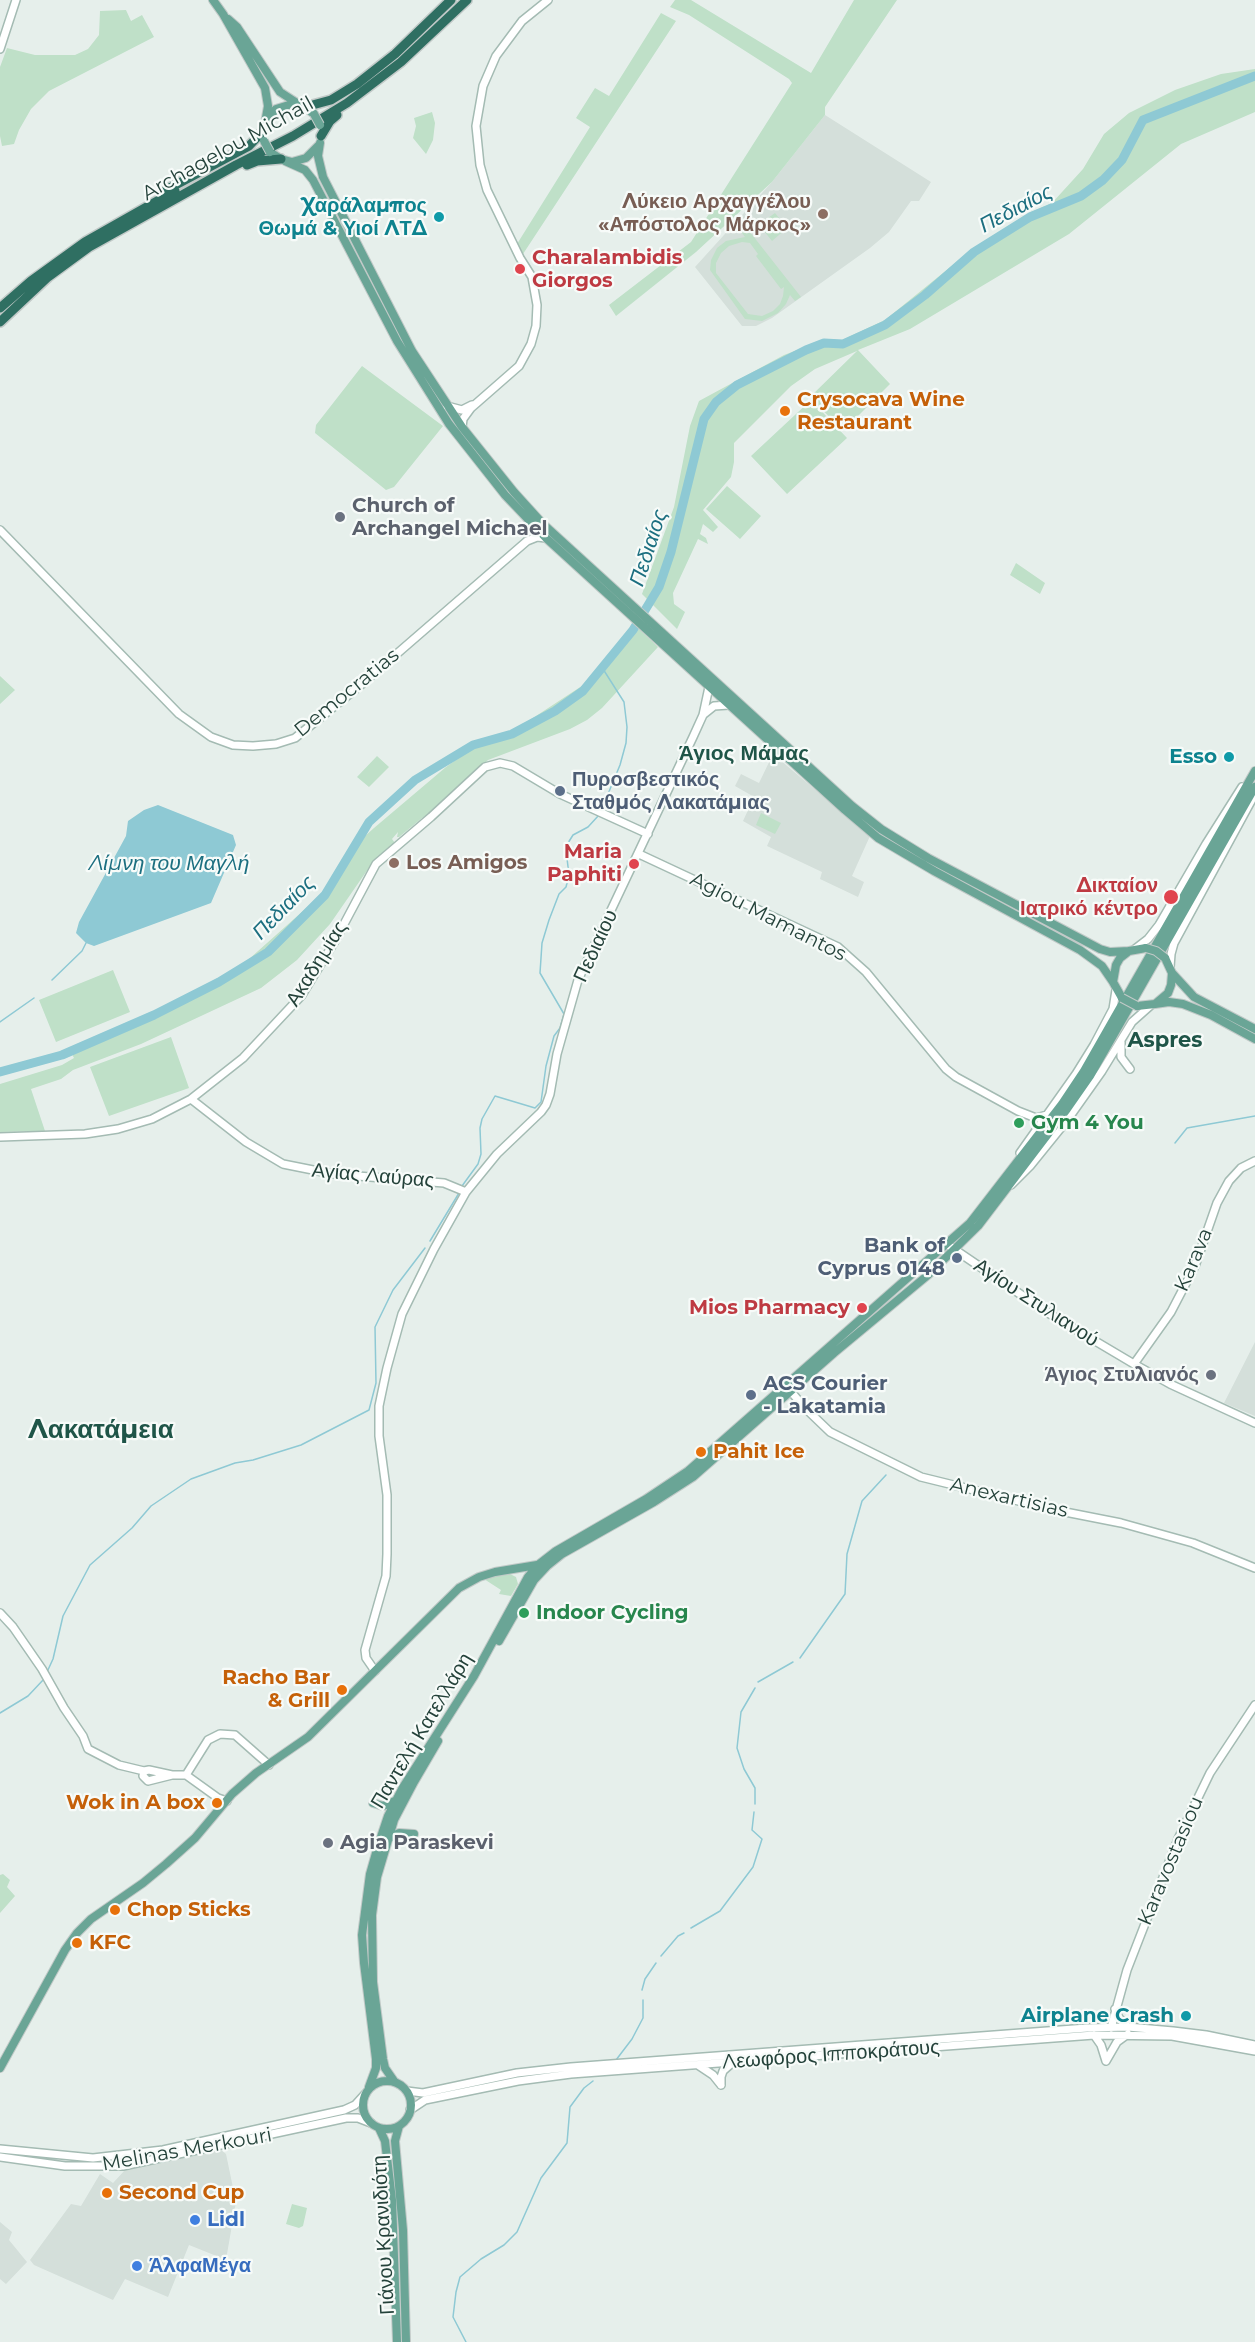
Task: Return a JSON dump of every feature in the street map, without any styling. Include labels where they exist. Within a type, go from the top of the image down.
[{"type":"highway","points":[[303,106],[332,100],[357,84],[395,54],[451,0]]},
{"type":"highway","name":"Archagelou Michail","points":[[0,308],[31,281],[110,226],[290,132],[343,100],[397,58],[459,0]]},
{"type":"highway","name":"Archagelou Michail","points":[[0,322],[48,277],[89,247],[293,136],[347,104],[401,62],[467,0]]},
{"type":"highway","points":[[320,139],[332,120],[404,65],[475,0]]},
{"type":"highway","points":[[31,281],[38,272],[83,238],[118,216],[249,146],[264,127]]},
{"type":"highway","points":[[29,295],[118,236],[239,169],[257,161],[283,160]]},
{"type":"main road","points":[[213,0],[265,88],[268,106],[264,141],[270,152],[305,170],[313,180],[391,331],[421,383],[481,465],[546,538],[881,829],[928,858],[1100,949],[1110,952],[1146,948],[1156,951],[1165,958],[1171,970],[1194,997],[1255,1029]]},
{"type":"main road","points":[[223,14],[237,27],[280,92],[314,114],[320,125],[318,156],[323,177],[412,351],[447,406],[514,492],[628,608]]},
{"type":"main road","points":[[264,127],[276,110],[292,104],[303,106]]},
{"type":"main road","points":[[283,160],[292,162],[306,158],[312,154],[320,139]]},
{"type":"main road","points":[[664,641],[709,687],[878,838],[1094,959],[1122,998],[1137,1006],[1169,1002],[1183,1004],[1211,1015],[1255,1039]]},
{"type":"main road","points":[[531,1579],[562,1554],[693,1477],[970,1223],[997,1190],[1084,1071],[1255,772]]},
{"type":"main road","points":[[531,1579],[538,1565],[556,1551],[646,1499],[688,1471],[955,1250],[978,1226],[1067,1109],[1101,1059],[1255,787]]},
{"type":"main road","points":[[1115,986],[1116,965],[1132,950]]},
{"type":"main road","points":[[1153,1005],[1168,993],[1171,985],[1171,970]]},
{"type":"main road","points":[[0,2068],[49,1979],[77,1934],[91,1919],[166,1864],[195,1838],[227,1801],[256,1773],[308,1737],[459,1588],[479,1577],[538,1565]]},
{"type":"main road","points":[[507,1570],[531,1579]]},
{"type":"main road","name":"Παντελή Κατελλάρη","points":[[367,2090],[376,2068],[364,1962],[364,1914],[370,1874],[395,1801],[409,1775],[474,1676],[531,1579]]},
{"type":"main road","name":"Παντελή Κατελλάρη","points":[[394,2081],[385,2068],[383,2059],[373,1982],[372,1915],[377,1876],[394,1820],[414,1782],[474,1685],[531,1579]]},
{"type":"main road","points":[[373,1803],[383,1806],[395,1801]]},
{"type":"main road","points":[[388,1839],[399,1833],[414,1834]]},
{"type":"main road","points":[[381,2081],[394,2081],[407,2091],[410,2098],[410,2110],[405,2121],[392,2128],[375,2126],[363,2110],[367,2090],[381,2081]]},
{"type":"main road","name":"Γιάνου Κρανιδιότη","points":[[375,2126],[385,2141],[392,2200],[397,2342]]},
{"type":"main road","name":"Γιάνου Κρανιδιότη","points":[[399,2126],[395,2141],[403,2230],[406,2342]]},
{"type":"street","points":[[0,49],[16,0]]},
{"type":"street","points":[[462,427],[466,414],[512,374],[525,357],[536,326],[537,305],[532,277],[520,258],[483,178],[476,139],[479,105],[488,71],[504,43],[522,21],[548,0]]},
{"type":"street","points":[[0,298],[11,297]]},
{"type":"street","points":[[447,406],[465,409],[479,401]]},
{"type":"street","points":[[527,541],[532,524]]},
{"type":"street","name":"Democratias","points":[[0,530],[179,714],[211,737],[233,745],[253,746],[276,744],[295,738],[362,684],[527,541]]},
{"type":"street","points":[[527,541],[537,537],[546,538]]},
{"type":"street","name":"Πεδιαίου","points":[[375,1671],[365,1654],[387,1568],[387,1495],[378,1427],[380,1396],[405,1307],[463,1190],[546,1105],[557,1054],[578,980],[703,715],[709,687]]},
{"type":"street","points":[[703,715],[714,706],[729,705]]},
{"type":"street","name":"Ακαδημίας","points":[[0,1137],[86,1134],[118,1129],[152,1119],[191,1100],[243,1058],[302,995],[376,864],[485,767],[500,763],[513,766],[542,785],[648,834]]},
{"type":"street","points":[[1132,950],[1159,926],[1206,844],[1245,783],[1255,772]]},
{"type":"street","points":[[1171,970],[1174,943],[1255,794]]},
{"type":"street","name":"Agiou Mamantos","points":[[639,854],[838,947],[866,972],[946,1069],[969,1086],[1018,1111],[1036,1118],[1047,1115]]},
{"type":"street","points":[[997,1190],[1004,1175],[1094,1045],[1113,1009],[1115,986]]},
{"type":"street","points":[[1010,1186],[1024,1173],[1068,1119],[1102,1071],[1132,1022],[1153,1005]]},
{"type":"street","points":[[1121,1039],[1120,1057],[1130,1069]]},
{"type":"street","name":"Αγίας Λαύρας","points":[[191,1100],[246,1142],[283,1164],[322,1173],[444,1183],[463,1190]]},
{"type":"street","name":"Agiou Mamantos","points":[[1018,1111],[1032,1123],[1033,1134]]},
{"type":"street","name":"Karava","points":[[1134,1364],[1171,1312],[1193,1269],[1222,1192],[1235,1173],[1255,1161]]},
{"type":"street","name":"Αγίου Στυλιανού","points":[[948,1245],[1048,1313],[1134,1364],[1188,1393],[1255,1423]]},
{"type":"street","name":"Anexartisias","points":[[788,1388],[830,1432],[921,1477],[1055,1510],[1121,1523],[1193,1543],[1255,1568]]},
{"type":"street","points":[[0,1613],[13,1627],[42,1669],[83,1736],[88,1749],[118,1765],[150,1774],[186,1775],[218,1798],[227,1801]]},
{"type":"street","name":"Karavostasiou","points":[[1114,2028],[1115,2009],[1160,1881],[1200,1792],[1255,1705]]},
{"type":"street","points":[[186,1775],[208,1740],[220,1734],[235,1735],[269,1765]]},
{"type":"street","points":[[1128,2031],[1115,2009],[1096,2031],[1106,2061],[1117,2042],[1128,2031],[1173,2031],[1255,2045]]},
{"type":"street","name":"Λεωφόρος Ιπποκράτους","points":[[410,2110],[425,2100],[519,2081],[1114,2028],[1255,2051]]},
{"type":"street","name":"Λεωφόρος Ιπποκράτους","points":[[407,2091],[423,2093],[516,2073],[571,2067],[1096,2031],[1128,2031]]},
{"type":"street","points":[[698,2065],[722,2085],[723,2071],[732,2063]]},
{"type":"street","name":"Melinas Merkouri","points":[[0,2149],[93,2158],[163,2150],[344,2110],[355,2105],[367,2090]]},
{"type":"street","name":"Melinas Merkouri","points":[[0,2157],[65,2166],[123,2166],[346,2118],[357,2118],[375,2126]]},
{"type":"shaded area","name":"Λύκειο Αρχαγγέλου «Απόστολος Μάρκος»","points":[[825,115],[931,182],[919,201],[911,201],[889,232],[870,248],[772,318],[756,326],[742,326],[695,267],[772,182]]},
{"type":"shaded area","points":[[773,754],[870,836],[852,876],[864,882],[858,897],[820,879],[822,872],[767,846],[771,837],[743,821],[749,808],[760,810],[763,802],[735,786],[741,774],[759,783]]},
{"type":"shaded area","points":[[1255,1342],[1255,1416],[1224,1403]]},
{"type":"shaded area","points":[[221,2150],[226,2154],[236,2202],[227,2254],[224,2259],[189,2245],[168,2297],[125,2279],[113,2300],[34,2265],[30,2260],[71,2204],[81,2206],[100,2174],[113,2183],[125,2170]]},
{"type":"shaded area","points":[[0,2222],[12,2232],[9,2240],[27,2262],[6,2284],[0,2279]]},
{"type":"green space","points":[[675,0],[691,0],[811,73],[854,0],[897,0],[825,107],[825,115],[772,182],[696,252],[616,316],[609,305],[691,242],[792,83],[689,15],[670,7]]},
{"type":"green space","points":[[126,10],[131,21],[142,15],[154,37],[49,91],[31,109],[14,144],[2,146],[0,67],[7,48],[35,55],[75,55],[88,49],[99,35],[100,11]]},
{"type":"green space","points":[[661,13],[676,21],[523,254],[517,244],[590,127],[576,118],[595,88],[609,96]]},
{"type":"green space","points":[[1255,69],[1255,112],[1181,144],[1069,234],[910,329],[858,350],[890,384],[843,431],[810,397],[857,351],[815,369],[791,386],[734,443],[731,477],[703,510],[718,527],[713,532],[703,524],[700,534],[706,538],[708,544],[698,539],[673,593],[674,604],[685,612],[677,629],[642,594],[674,507],[690,426],[699,401],[784,355],[824,340],[842,340],[885,320],[975,247],[1029,213],[1052,203],[1083,169],[1104,134],[1129,113],[1175,90],[1221,74]]},
{"type":"green space","points":[[432,112],[435,123],[433,140],[426,154],[413,138],[416,126],[414,118]]},
{"type":"green space","points":[[775,213],[787,228],[772,241],[760,226],[770,221],[768,218]]},
{"type":"green space","points":[[746,227],[801,297],[795,301],[790,295],[778,313],[762,321],[745,319],[710,270],[711,260],[717,248],[726,241],[745,237],[740,230]],"holes":[[[742,242],[750,243],[758,254],[756,256],[781,289],[784,287],[780,304],[773,311],[762,316],[748,314],[716,273],[716,263],[721,253],[729,246]]]},
{"type":"green space","points":[[362,366],[443,426],[394,487],[386,490],[315,433],[316,425]]},
{"type":"green space","points":[[811,400],[847,438],[787,494],[751,456]]},
{"type":"green space","points":[[727,486],[761,516],[740,539],[706,509]]},
{"type":"green space","points":[[1016,563],[1045,583],[1040,594],[1010,575]]},
{"type":"green space","points":[[639,629],[658,647],[602,708],[587,720],[570,729],[488,760],[431,813],[397,837],[398,832],[392,839],[395,843],[375,859],[330,924],[297,960],[261,988],[141,1044],[73,1070],[61,1079],[31,1089],[45,1131],[0,1132],[0,1084],[62,1065],[74,1058],[72,1054],[221,984],[331,886],[365,836],[374,828],[446,767],[473,748],[510,733],[597,676],[614,649]]},
{"type":"green space","points":[[0,676],[15,690],[0,704]]},
{"type":"green space","points":[[377,756],[389,767],[369,787],[357,777]]},
{"type":"green space","points":[[761,813],[781,823],[775,834],[756,825]]},
{"type":"green space","points":[[113,970],[130,1012],[56,1042],[39,1000]]},
{"type":"green space","points":[[171,1037],[189,1088],[109,1116],[90,1067]]},
{"type":"green space","points":[[508,1573],[516,1577],[518,1584],[511,1596],[499,1594],[501,1590],[484,1579]]},
{"type":"green space","points":[[3,1874],[10,1880],[7,1887],[15,1896],[0,1913],[0,1875]]},
{"type":"green space","points":[[292,2204],[307,2208],[303,2226],[299,2228],[286,2224]]},
{"type":"water","name":"Λίμνη του Μαγλή","points":[[158,805],[233,835],[236,845],[211,903],[94,946],[86,943],[76,933],[79,922],[126,836],[128,821],[144,810]]},
{"type":"waterway","name":"Πεδιαίος","points":[[0,1072],[62,1055],[154,1015],[219,982],[268,952],[325,895],[369,822],[415,780],[473,745],[512,734],[555,711],[583,691],[633,630],[659,587],[671,552],[704,419],[716,402],[737,385],[806,350],[824,343],[843,344],[885,325],[925,295],[974,252],[1030,217],[1081,196],[1103,180],[1122,160],[1143,120],[1255,76]]},
{"type":"waterway","points":[[601,811],[620,765],[626,743],[627,727],[624,702],[603,669]]},
{"type":"waterway","points":[[462,1186],[478,1164],[481,1154],[482,1119],[495,1096],[535,1108],[541,1102],[546,1066],[554,1036],[560,1028],[564,1014],[540,973],[542,943],[559,894],[566,887],[569,875],[566,850],[568,843],[573,835],[588,827],[599,815]]},
{"type":"waterway","points":[[52,980],[82,951],[86,943]]},
{"type":"waterway","points":[[0,1022],[34,998]]},
{"type":"waterway","points":[[1175,1143],[1187,1128],[1255,1116]]},
{"type":"waterway","points":[[430,1241],[459,1193]]},
{"type":"waterway","points":[[47,1672],[53,1659],[63,1616],[90,1565],[132,1528],[151,1506],[191,1479],[235,1463],[253,1460],[301,1445],[369,1410],[376,1383],[375,1327],[393,1290],[425,1248]]},
{"type":"waterway","points":[[800,1658],[845,1594],[847,1554],[862,1501],[886,1475]]},
{"type":"waterway","points":[[758,1682],[793,1662]]},
{"type":"waterway","points":[[0,1713],[28,1696],[44,1679]]},
{"type":"waterway","points":[[755,1688],[741,1712],[737,1748],[744,1769],[755,1788],[755,1804]]},
{"type":"waterway","points":[[691,1928],[720,1911],[753,1867],[762,1839],[752,1830],[754,1812]]},
{"type":"waterway","points":[[661,1956],[678,1936],[684,1933]]},
{"type":"waterway","points":[[642,1990],[645,1979],[656,1963]]},
{"type":"waterway","points":[[616,2060],[632,2039],[643,2018],[643,2000]]},
{"type":"waterway","points":[[466,2342],[453,2317],[460,2277],[481,2259],[504,2245],[517,2232],[541,2178],[567,2143],[570,2107],[584,2088],[593,2081]]},
{"type":"place","name":"Λύκειο Αρχαγγέλου «Απόστολος Μάρκος»","points":[[823,214]]},
{"type":"place","name":"Χαράλαμπος Θωμά & Υιοί ΛΤΔ","points":[[439,217]]},
{"type":"place","name":"Charalambidis Giorgos","points":[[520,269]]},
{"type":"place","name":"Crysocava Wine Restaurant","points":[[785,411]]},
{"type":"place","name":"Church of Archangel Michael","points":[[340,517]]},
{"type":"place","name":"Esso","points":[[1229,757]]},
{"type":"place","name":"Πυροσβεστικός Σταθμός Λακατάμιας","points":[[560,791]]},
{"type":"place","name":"Los Amigos","points":[[394,863]]},
{"type":"place","name":"Maria Paphiti","points":[[634,864]]},
{"type":"place","name":"Δικταίον Ιατρικό κέντρο","points":[[1171,897]]},
{"type":"place","name":"Gym 4 You","points":[[1019,1123]]},
{"type":"place","name":"Bank of Cyprus 0148","points":[[957,1258]]},
{"type":"place","name":"Mios Pharmacy","points":[[862,1308]]},
{"type":"place","name":"Άγιος Στυλιανός","points":[[1211,1375]]},
{"type":"place","name":"ACS Courier - Lakatamia","points":[[751,1395]]},
{"type":"place","name":"Pahit Ice","points":[[701,1452]]},
{"type":"place","name":"Indoor Cycling","points":[[524,1613]]},
{"type":"place","name":"Racho Bar & Grill","points":[[342,1690]]},
{"type":"place","name":"Wok in A box","points":[[217,1803]]},
{"type":"place","name":"Agia Paraskevi","points":[[328,1843]]},
{"type":"place","name":"Chop Sticks","points":[[115,1910]]},
{"type":"place","name":"KFC","points":[[77,1943]]},
{"type":"place","name":"Airplane Crash","points":[[1186,2016]]},
{"type":"place","name":"Second Cup","points":[[107,2193]]},
{"type":"place","name":"Lidl","points":[[195,2220]]},
{"type":"place","name":"ΆλφαΜέγα","points":[[137,2266]]},
{"type":"district","name":"Άγιος Μάμας","points":[[744,754]]},
{"type":"district","name":"Aspres","points":[[1165,1041]]},
{"type":"district","name":"Λακατάμεια","points":[[101,1430]]}]
